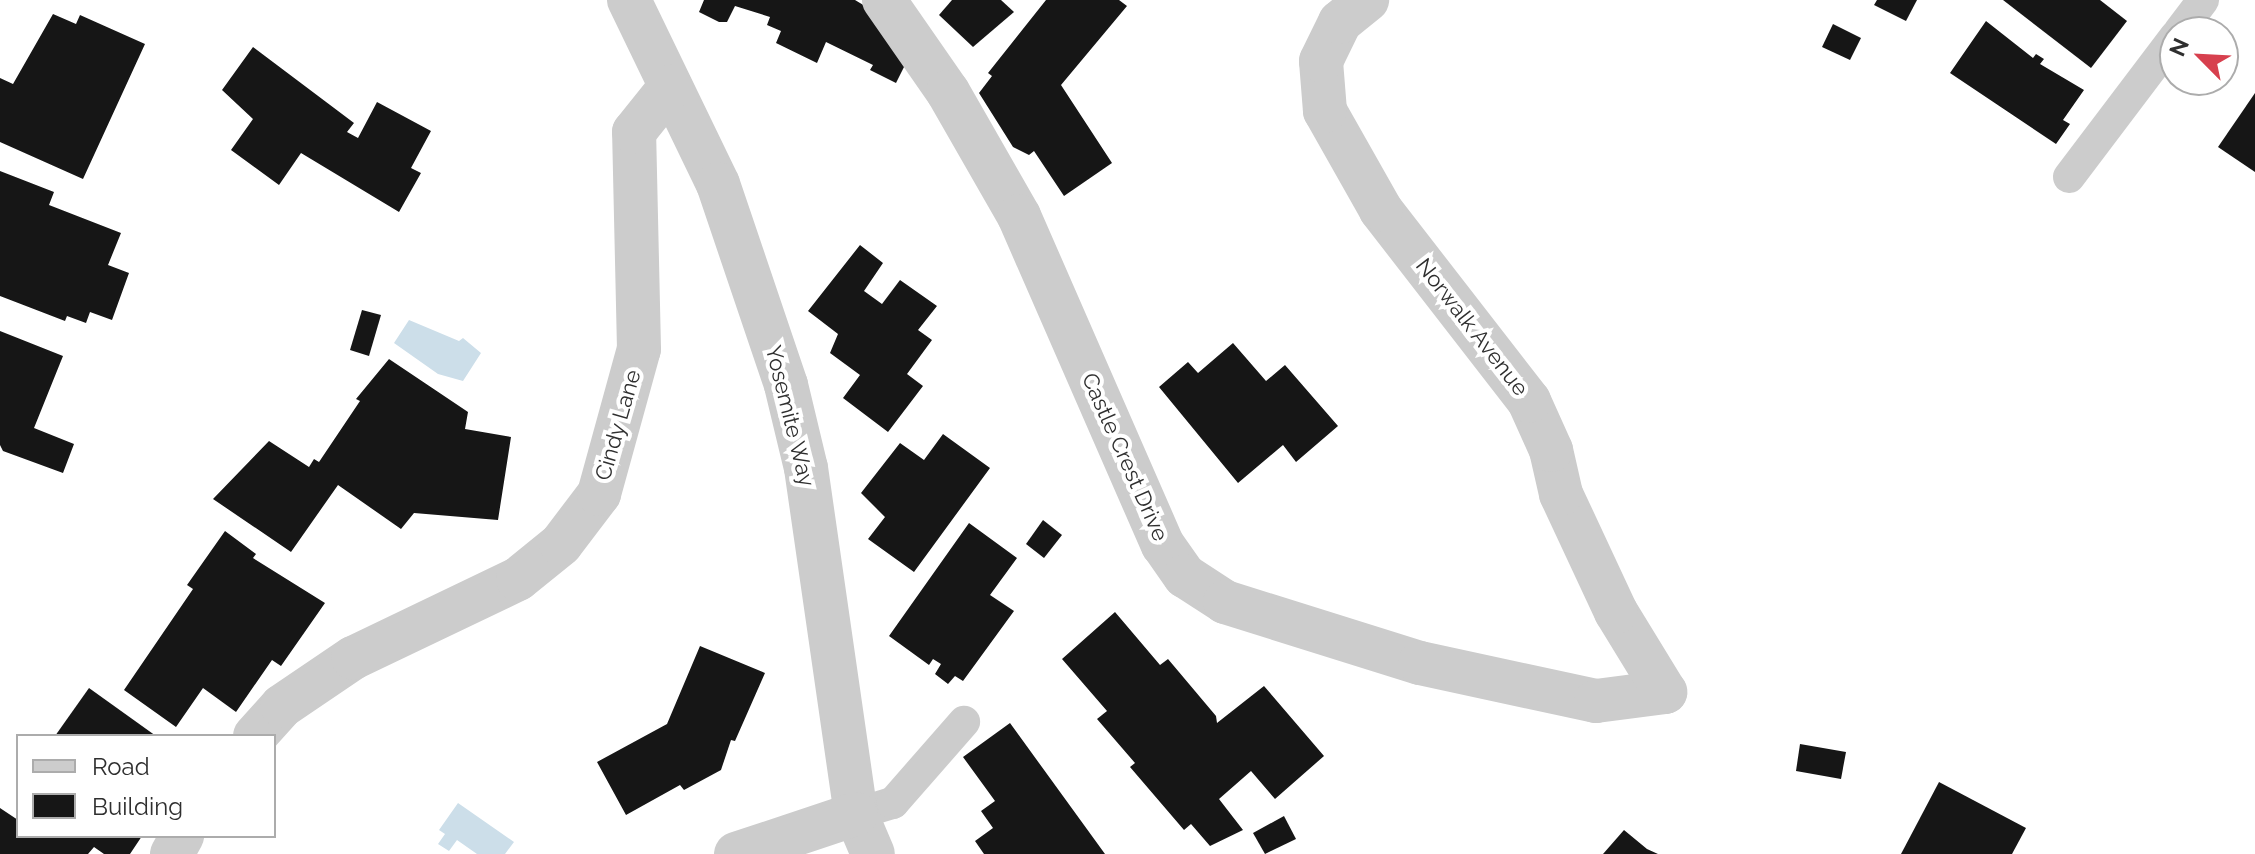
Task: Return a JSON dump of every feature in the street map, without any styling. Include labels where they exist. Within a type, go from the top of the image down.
[{"type":"street","name":"Yosemite Way","points":[[629,0],[718,184],[786,385],[806,468],[856,814],[873,854]]},
{"type":"street","name":"Castle Crest Drive","points":[[884,0],[948,92],[1019,216],[1163,545],[1185,576],[1225,602],[1420,663],[1596,701]]},
{"type":"street","name":"Norwalk Avenue","points":[[1367,0],[1340,22],[1321,61],[1325,111],[1381,210],[1529,401],[1573,521],[1616,612],[1665,692],[1596,701]]},
{"type":"street","name":"Cindy Lane","points":[[257,734],[282,706],[353,658],[518,579],[561,544],[599,494],[639,349],[634,132],[670,87]]},
{"type":"street","points":[[736,854],[856,814]]},
{"type":"lane","points":[[2191,16],[2203,0]]},
{"type":"lane","points":[[2069,177],[2159,58]]},
{"type":"lane","points":[[856,814],[893,803],[964,722]]},
{"type":"water","points":[[409,320],[459,341],[463,338],[481,353],[463,381],[438,374],[394,343]]},
{"type":"water","points":[[458,803],[514,842],[505,854],[477,854],[457,840],[449,851],[438,844],[445,834],[439,830]]},
{"type":"building","points":[[704,0],[855,0],[870,9],[905,65],[896,83],[870,70],[873,65],[826,42],[817,63],[776,43],[781,31],[767,25],[770,17],[735,6],[727,22],[719,22],[699,12]]},
{"type":"building","points":[[952,0],[1001,0],[1014,12],[973,47],[939,15]]},
{"type":"building","points":[[1046,0],[1119,0],[1127,6],[1061,85],[1112,163],[1064,196],[1034,151],[1029,155],[1013,147],[979,93],[992,76],[988,73]]},
{"type":"building","points":[[1877,0],[1917,0],[1906,21],[1874,5]]},
{"type":"building","points":[[2003,0],[2100,0],[2127,21],[2091,68]]},
{"type":"building","points":[[53,14],[76,24],[80,15],[145,44],[83,179],[0,142],[0,78],[13,84]]},
{"type":"building","points":[[1986,21],[2033,58],[2036,54],[2044,59],[2040,64],[2084,90],[2063,120],[2070,124],[2056,144],[1950,73]]},
{"type":"building","points":[[1833,24],[1861,38],[1850,60],[1822,47]]},
{"type":"building","points":[[253,47],[354,123],[347,132],[358,138],[377,102],[431,131],[411,168],[421,173],[399,212],[301,153],[279,185],[231,150],[253,119],[222,90]]},
{"type":"building","points":[[2255,93],[2255,172],[2218,147]]},
{"type":"building","points":[[0,171],[54,192],[49,205],[121,233],[108,265],[129,273],[112,320],[90,312],[86,323],[67,316],[65,321],[0,296]]},
{"type":"building","points":[[860,245],[883,263],[864,291],[882,304],[900,280],[937,306],[918,330],[932,340],[907,374],[923,386],[888,432],[843,398],[860,375],[830,353],[838,334],[808,311]]},
{"type":"building","points":[[362,310],[381,315],[369,356],[350,350]]},
{"type":"building","points":[[0,331],[63,356],[34,428],[74,444],[63,473],[3,451],[0,445]]},
{"type":"building","points":[[1233,343],[1266,381],[1285,365],[1338,426],[1296,462],[1283,445],[1238,483],[1159,387],[1188,362],[1198,373]]},
{"type":"building","points":[[389,359],[468,412],[465,429],[511,437],[498,520],[414,513],[401,529],[338,485],[291,552],[213,499],[269,441],[309,467],[314,459],[319,462],[360,401],[356,399]]},
{"type":"building","points":[[943,434],[990,468],[914,572],[868,539],[885,517],[861,493],[900,443],[924,460]]},
{"type":"building","points":[[1043,520],[1062,535],[1044,558],[1026,544]]},
{"type":"building","points":[[969,523],[1017,558],[990,595],[1014,611],[963,681],[955,676],[948,684],[935,674],[941,664],[933,659],[929,665],[889,636]]},
{"type":"building","points":[[225,531],[256,554],[253,558],[325,603],[281,666],[272,660],[236,712],[203,688],[176,727],[124,690],[193,589],[187,585]]},
{"type":"building","points":[[1115,612],[1160,665],[1168,659],[1216,716],[1217,723],[1264,686],[1324,756],[1275,799],[1251,771],[1219,799],[1243,830],[1210,846],[1191,824],[1184,830],[1130,767],[1135,763],[1097,719],[1107,711],[1062,659]]},
{"type":"building","points":[[700,646],[765,673],[735,741],[731,740],[721,770],[684,790],[680,785],[626,815],[597,762],[667,724]]},
{"type":"building","points":[[89,688],[153,734],[56,734]]},
{"type":"building","points":[[1010,723],[1105,854],[984,854],[975,841],[993,828],[981,811],[995,801],[963,757]]},
{"type":"building","points":[[1800,744],[1846,752],[1841,779],[1796,771]]},
{"type":"building","points":[[1939,782],[2026,828],[2012,854],[1901,854]]},
{"type":"building","points":[[0,808],[16,819],[16,838],[141,838],[130,854],[104,854],[94,847],[88,854],[0,854]]},
{"type":"building","points":[[1284,816],[1296,839],[1265,854],[1253,833]]},
{"type":"building","points":[[1624,830],[1647,849],[1658,854],[1603,854]]}]
